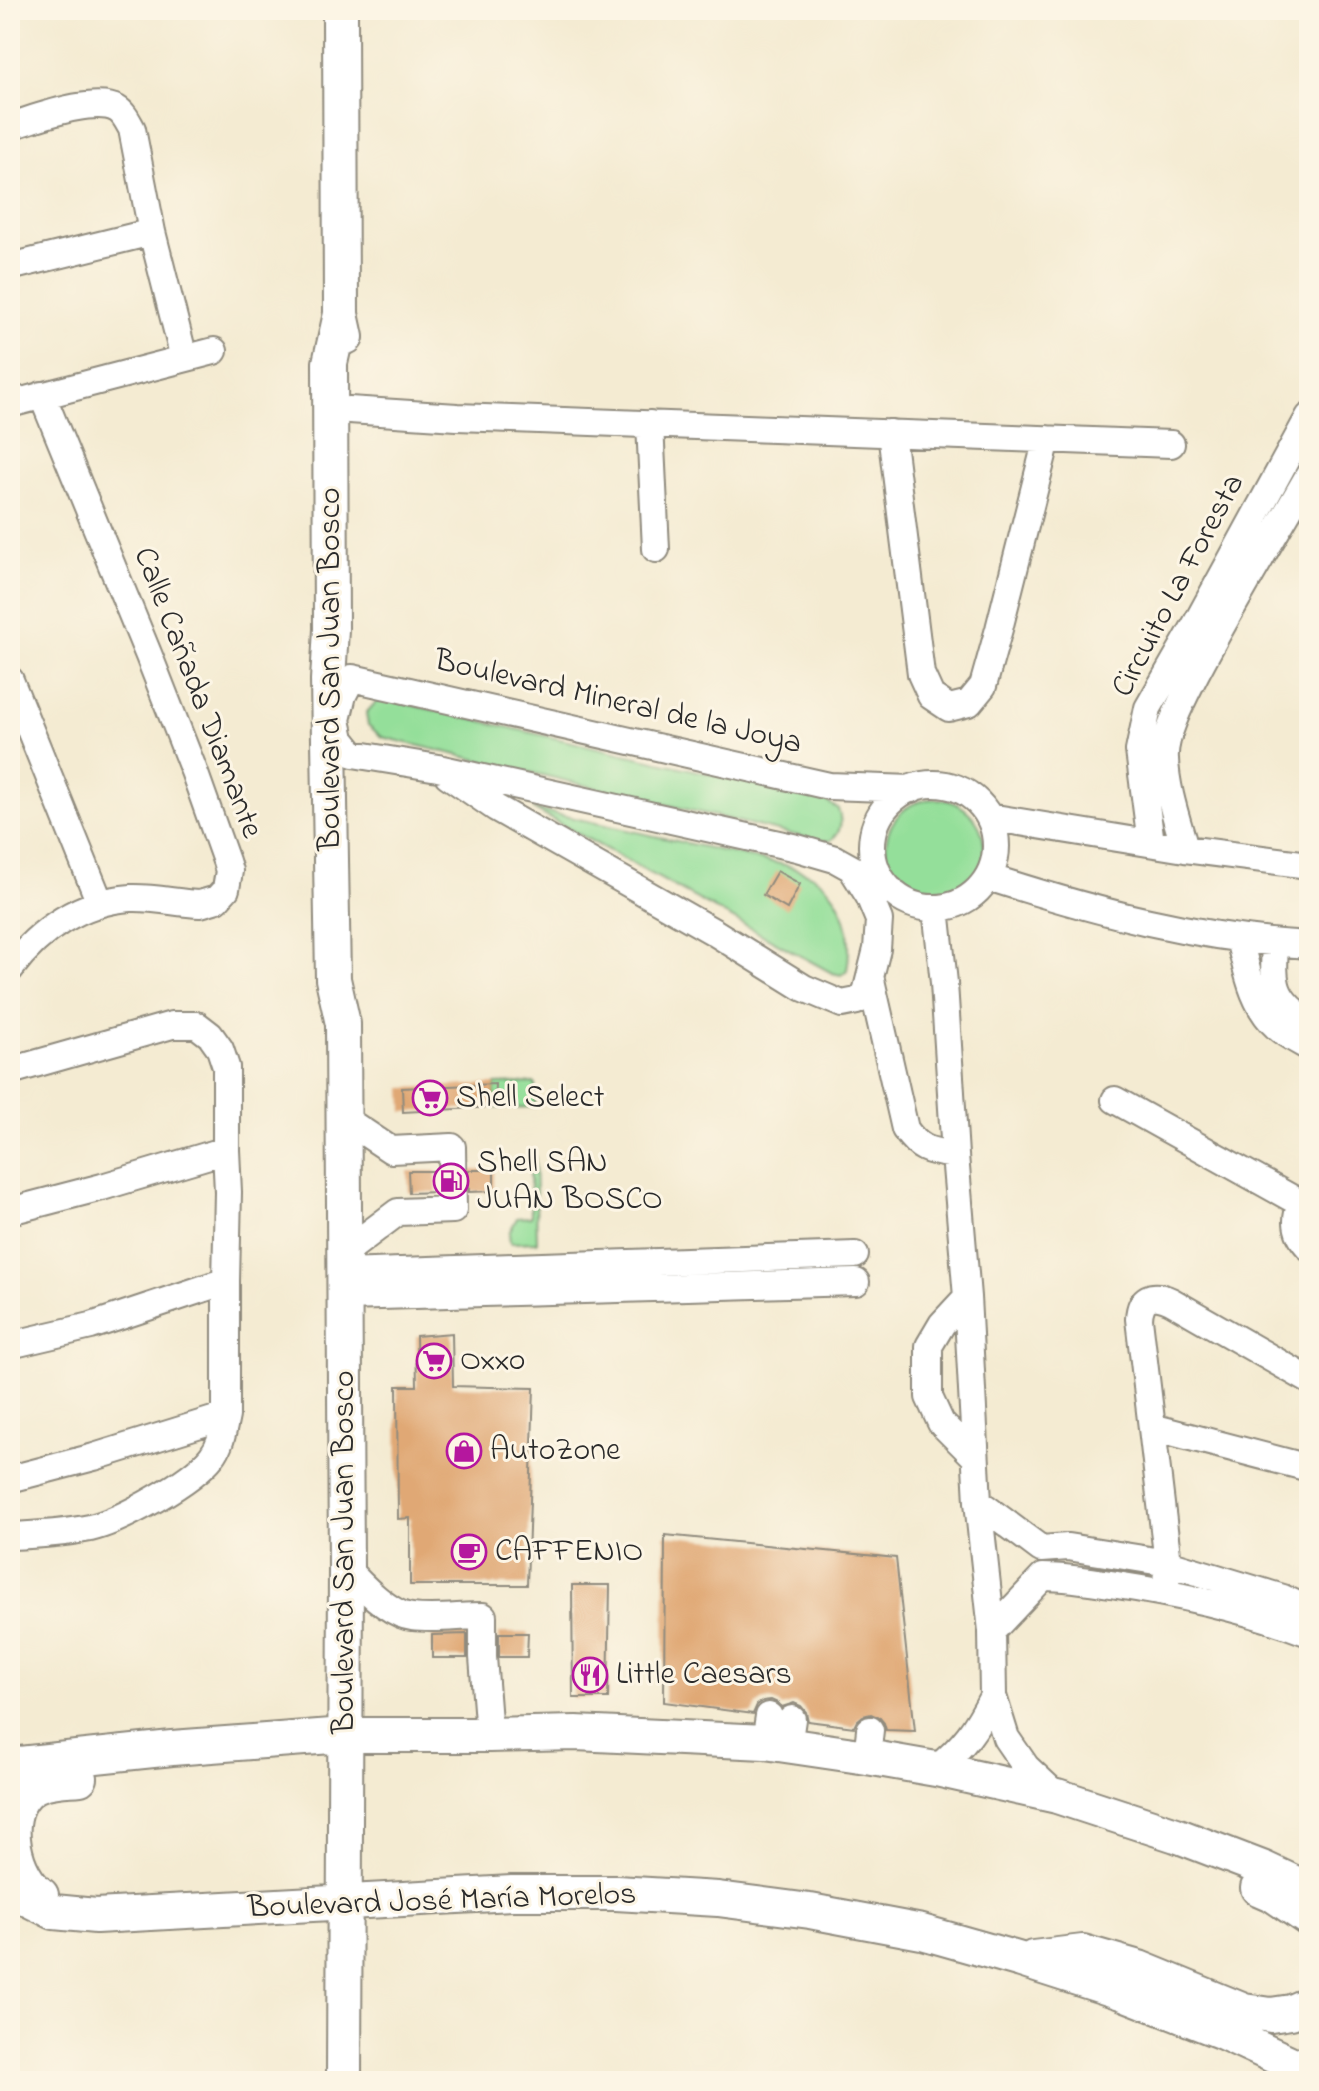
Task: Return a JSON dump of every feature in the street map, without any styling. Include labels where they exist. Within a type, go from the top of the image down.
[{"type":"main road","name":"Boulevard San Juan Bosco","points":[[340,10],[341,314],[330,363],[331,629],[340,679]]},
{"type":"main road","name":"Boulevard San Juan Bosco","points":[[341,314],[348,344],[349,410],[340,679],[354,981],[343,1024],[346,1568],[344,2081]]},
{"type":"main road","name":"Boulevard José María Morelos","points":[[10,1765],[345,1735],[779,1731],[868,1743],[936,1769],[1057,1796],[1176,1835],[1309,1890]]},
{"type":"main road","name":"Boulevard José María Morelos","points":[[96,1916],[56,1905],[35,1891],[25,1879],[12,1837],[12,1823],[26,1793],[42,1783],[105,1774],[150,1751]]},
{"type":"main road","name":"Boulevard José María Morelos","points":[[1176,1835],[1208,1867],[1274,1895],[1309,1919]]},
{"type":"main road","name":"Boulevard José María Morelos","points":[[10,1881],[22,1896],[54,1912],[96,1916],[512,1893],[616,1893],[718,1899],[810,1911],[922,1932],[1121,1992],[1223,2032],[1309,2072]]},
{"type":"main road","name":"Boulevard José María Morelos","points":[[1021,1960],[1083,1952],[1139,1968],[1244,2011],[1271,2015],[1291,2012],[1309,2004]]},
{"type":"street","points":[[10,126],[95,105],[117,109],[125,116],[132,129],[152,232],[184,358]]},
{"type":"street","points":[[10,267],[152,232]]},
{"type":"street","points":[[10,404],[214,351]]},
{"type":"street","name":"Calle Cañada Diamante","points":[[12,963],[54,925],[100,903],[130,898],[209,903],[226,889],[229,871],[149,656],[42,395]]},
{"type":"street","points":[[349,410],[457,417],[1171,444]]},
{"type":"street","points":[[650,424],[656,549]]},
{"type":"street","name":"Circuito La Foresta","points":[[1185,849],[1164,757],[1171,730],[1204,634],[1306,431]]},
{"type":"street","points":[[891,433],[921,674],[931,696],[949,708],[969,703],[983,686],[1047,439]]},
{"type":"street","name":"Circuito La Foresta","points":[[1151,843],[1139,751],[1148,708],[1204,634],[1309,475]]},
{"type":"street","points":[[340,679],[343,695],[337,717],[342,753],[438,768],[797,848],[835,859],[891,890]]},
{"type":"street","name":"Boulevard Mineral de la Joya","points":[[340,679],[829,786],[912,789]]},
{"type":"street","points":[[10,680],[100,903]]},
{"type":"street","points":[[438,768],[496,808],[606,869],[804,988],[842,1004],[864,996],[871,980],[879,920],[869,896],[851,868]]},
{"type":"street","points":[[929,785],[947,786],[978,802],[989,817],[996,836],[996,858],[988,877],[975,893],[957,904],[936,908],[904,901],[880,877],[874,860],[876,826],[884,810],[896,797],[929,785]]},
{"type":"street","points":[[989,817],[1185,849],[1308,863]]},
{"type":"street","points":[[988,877],[1107,913],[1239,939],[1309,945]]},
{"type":"street","points":[[936,908],[967,1297],[978,1502],[992,1631],[993,1696],[1006,1738],[1026,1767],[1057,1796]]},
{"type":"street","points":[[1239,939],[1260,1007],[1277,1027],[1309,1047]]},
{"type":"street","points":[[1275,943],[1275,982],[1280,998],[1291,1011],[1309,1022]]},
{"type":"street","points":[[871,980],[905,1129],[914,1142],[927,1151],[955,1155]]},
{"type":"street","points":[[10,1071],[172,1025],[197,1025],[210,1035],[220,1049],[226,1067],[228,1192],[226,1416],[214,1455],[194,1474],[155,1500],[92,1528],[10,1536]]},
{"type":"street","points":[[1115,1100],[1305,1201],[1297,1218],[1298,1233],[1309,1247]]},
{"type":"street","points":[[343,1118],[391,1150],[452,1147],[453,1210],[398,1212],[345,1274]]},
{"type":"street","points":[[10,1211],[226,1150]]},
{"type":"street","points":[[345,1274],[855,1255]]},
{"type":"street","points":[[345,1274],[856,1282]]},
{"type":"street","points":[[10,1345],[91,1326],[226,1281]]},
{"type":"street","points":[[1165,1592],[1168,1563],[1139,1319],[1148,1287],[1309,1380]]},
{"type":"street","points":[[967,1297],[942,1324],[929,1346],[929,1397],[941,1423],[975,1457]]},
{"type":"street","points":[[10,1479],[226,1416]]},
{"type":"street","points":[[1152,1427],[1309,1468]]},
{"type":"street","points":[[978,1502],[1041,1549],[1068,1547],[1168,1563],[1283,1598],[1309,1610]]},
{"type":"street","points":[[1041,1549],[1043,1577]]},
{"type":"street","points":[[346,1568],[363,1588],[409,1617],[483,1616],[489,1735]]},
{"type":"street","points":[[992,1631],[1043,1577],[1062,1577],[1165,1592],[1227,1606],[1309,1633]]},
{"type":"street","points":[[936,1769],[959,1750],[978,1726],[993,1696]]},
{"type":"green space","points":[[385,699],[824,800],[838,809],[840,827],[830,841],[816,840],[382,737],[368,725],[366,713],[375,703]]},
{"type":"green space","points":[[935,799],[954,802],[970,813],[981,829],[984,848],[981,867],[970,883],[954,894],[935,897],[916,894],[900,883],[889,867],[886,848],[889,829],[900,813],[916,802]]},
{"type":"green space","points":[[533,809],[785,865],[812,875],[834,896],[845,919],[849,944],[847,970],[841,975],[832,973]]},
{"type":"green space","points":[[535,1083],[535,1107],[494,1108],[495,1084]]},
{"type":"green space","points":[[535,1156],[537,1242],[510,1243],[509,1233],[517,1218],[531,1217],[530,1170]]},
{"type":"building","points":[[777,871],[800,884],[787,909],[763,895]]},
{"type":"building","points":[[495,1084],[494,1107],[403,1112],[402,1088]]},
{"type":"building","points":[[468,1170],[494,1170],[494,1191],[469,1192]]},
{"type":"building","points":[[408,1171],[436,1171],[437,1192],[409,1193]]},
{"type":"building","name":"AutoZone","points":[[452,1333],[453,1386],[534,1388],[527,1585],[410,1585],[410,1518],[398,1519],[397,1386],[417,1386],[416,1336]]},
{"type":"building","points":[[665,1535],[896,1558],[915,1731],[886,1730],[880,1718],[871,1714],[863,1716],[854,1727],[808,1721],[801,1706],[794,1703],[782,1707],[771,1700],[757,1705],[753,1714],[664,1702]]},
{"type":"building","points":[[572,1585],[610,1585],[608,1698],[573,1698]]},
{"type":"building","points":[[499,1633],[528,1633],[527,1657],[499,1657]]},
{"type":"building","points":[[467,1634],[467,1658],[432,1658],[432,1635]]},
{"type":"place","name":"Shell Select","points":[[430,1098]]},
{"type":"place","name":"Shell SAN JUAN BOSCO","points":[[451,1181]]},
{"type":"place","name":"Oxxo","points":[[434,1361]]},
{"type":"place","name":"AutoZone","points":[[464,1451]]},
{"type":"place","name":"CAFFENIO","points":[[469,1552]]},
{"type":"place","name":"Little Caesars","points":[[590,1675]]}]
